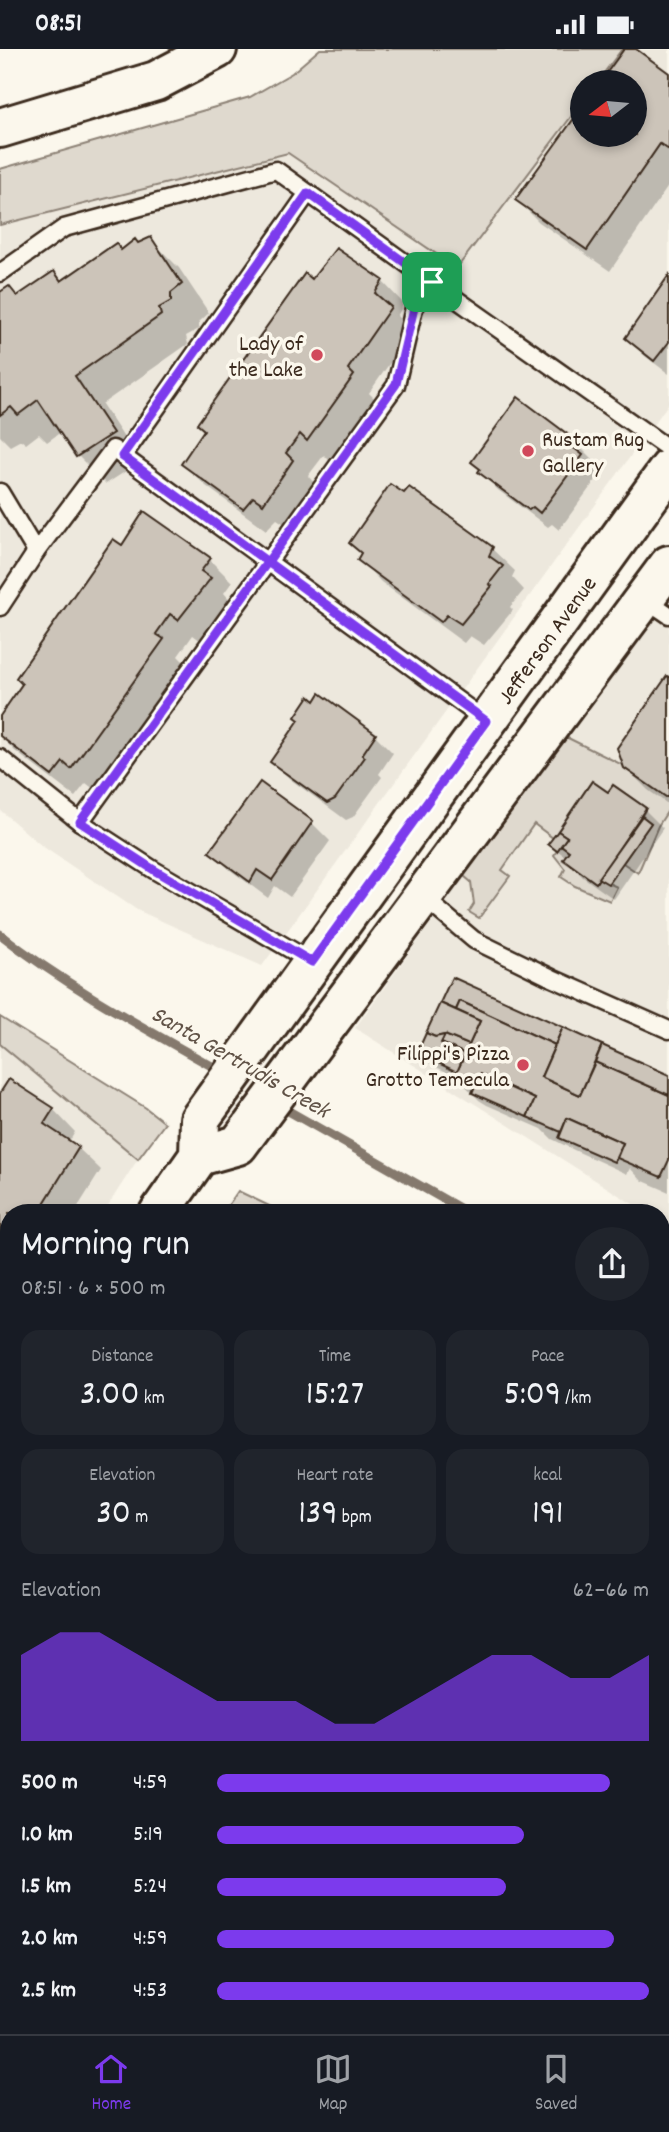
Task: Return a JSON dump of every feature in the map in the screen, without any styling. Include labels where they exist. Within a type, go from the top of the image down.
[{"type":"main road","points":[[0,128],[156,81],[217,49]]},
{"type":"main road","name":"Jefferson Avenue","points":[[669,469],[312,962],[294,1030],[250,1128],[238,1145],[199,1156],[200,1119],[294,1030],[422,896],[657,607],[669,565]]},
{"type":"main road","points":[[422,896],[413,880],[415,863],[528,703],[564,638],[579,593]]},
{"type":"main road","points":[[165,1204],[199,1156]]},
{"type":"lane","points":[[0,272],[64,228],[276,170],[669,449]]},
{"type":"lane","points":[[122,456],[308,193]]},
{"type":"lane","points":[[80,822],[396,384],[414,308],[432,282]]},
{"type":"lane","points":[[0,607],[36,552],[113,449],[486,721]]},
{"type":"lane","points":[[0,492],[36,552]]},
{"type":"lane","points":[[0,758],[80,822],[154,870],[312,962]]},
{"type":"lane","points":[[422,896],[474,940],[669,1030]]},
{"type":"shaded area","points":[[320,49],[622,49],[606,70],[570,70],[570,118],[457,268],[288,153],[0,225],[0,169],[250,97],[292,73]]},
{"type":"shaded area","points":[[622,49],[669,49],[669,403],[262,966],[137,910],[42,846],[0,810],[0,225],[288,153],[457,268],[570,118],[570,147],[648,147],[648,70],[606,70]]},
{"type":"shaded area","points":[[669,593],[669,1204],[633,1204],[355,1028]]},
{"type":"shaded area","points":[[566,737],[669,788],[669,809],[658,826],[638,873],[623,863],[651,823],[642,816],[646,808],[613,785],[608,792],[592,781],[553,838],[534,824],[502,870],[510,876],[479,918],[469,912],[474,904],[471,882],[464,876]]},
{"type":"shaded area","points":[[561,845],[569,851],[563,860],[595,882],[598,878],[617,887],[610,901],[561,877],[565,869],[554,855]]},
{"type":"shaded area","points":[[0,1017],[146,1108],[165,1123],[138,1159],[0,1044]]},
{"type":"shaded area","points":[[0,1044],[138,1159],[109,1204],[0,1204]]},
{"type":"shaded area","points":[[238,1191],[265,1204],[229,1204]]},
{"type":"building","points":[[624,49],[636,49],[669,73],[669,150],[660,144],[587,250],[515,200],[570,124],[570,147],[648,147],[648,70],[609,70]]},
{"type":"building","points":[[151,237],[182,284],[171,293],[171,301],[159,308],[161,315],[75,376],[113,433],[76,457],[38,400],[18,415],[11,407],[0,415],[0,292],[9,286],[17,296],[54,271],[61,281],[116,243],[121,250],[135,239],[138,243]]},
{"type":"building","points":[[336,248],[383,280],[375,293],[391,307],[348,369],[354,375],[307,441],[300,434],[286,453],[293,460],[263,504],[253,497],[243,509],[181,464],[204,430],[197,424],[305,273],[312,279]]},
{"type":"building","points":[[669,275],[669,342],[654,361],[625,338]]},
{"type":"building","name":"Rustam Rug Gallery","points":[[518,397],[578,442],[574,448],[583,455],[540,513],[533,507],[529,510],[478,472],[480,469],[471,462]]},
{"type":"building","points":[[390,484],[404,493],[409,487],[493,547],[489,556],[503,566],[489,584],[492,586],[461,624],[447,615],[441,622],[357,560],[361,553],[349,543]]},
{"type":"building","points":[[144,511],[211,558],[201,571],[211,578],[178,620],[170,614],[156,634],[164,639],[71,769],[63,762],[52,776],[0,736],[0,716],[22,684],[16,678],[113,539],[122,545]]},
{"type":"building","points":[[667,676],[669,797],[624,768],[617,748]]},
{"type":"building","points":[[320,693],[376,734],[362,755],[365,757],[335,799],[327,803],[270,762],[299,720],[295,717],[309,696],[315,701]]},
{"type":"building","points":[[592,781],[608,792],[613,785],[646,808],[596,883],[563,859],[569,851],[561,845],[567,837],[558,831]]},
{"type":"building","points":[[260,782],[313,821],[272,880],[257,870],[250,882],[209,852]]},
{"type":"building","points":[[642,816],[651,823],[608,884],[598,878]]},
{"type":"building","points":[[558,831],[567,837],[557,851],[548,844]]},
{"type":"building","points":[[452,977],[563,1027],[555,1045],[460,1001],[456,1010],[440,1003]]},
{"type":"building","points":[[460,1001],[555,1045],[541,1077],[580,1095],[595,1062],[669,1095],[669,1160],[661,1177],[617,1158],[623,1143],[567,1118],[561,1132],[527,1117],[535,1099],[480,1074],[475,1087],[454,1078],[465,1054],[441,1043],[445,1035],[469,1045],[480,1021],[456,1010]]},
{"type":"building","points":[[440,1003],[480,1021],[469,1045],[445,1035],[435,1037],[426,1033]]},
{"type":"building","points":[[563,1027],[602,1045],[580,1095],[541,1077]]},
{"type":"building","points":[[426,1033],[435,1037],[445,1035],[441,1043],[465,1054],[457,1072],[417,1053]]},
{"type":"building","points":[[602,1045],[669,1075],[669,1095],[595,1062]]},
{"type":"building","points":[[480,1074],[535,1099],[527,1117],[472,1093]]},
{"type":"building","points":[[9,1079],[54,1108],[44,1124],[79,1147],[44,1204],[0,1204],[0,1093]]},
{"type":"building","points":[[567,1118],[623,1143],[614,1162],[559,1138]]},
{"type":"waterway","name":"Santa Gertrudis Creek","points":[[0,934],[81,990],[224,1073]]},
{"type":"waterway","name":"Santa Gertrudis Creek","points":[[278,1105],[452,1204]]},
{"type":"place","name":"Lady of the Lake","points":[[317,355]]},
{"type":"place","name":"Rustam Rug Gallery","points":[[528,451]]},
{"type":"place","name":"Filippi's Pizza Grotto Temecula","points":[[523,1065]]},
{"type":"route","points":[[432,282],[308,193],[122,456],[268,562],[486,721],[312,962],[154,870],[80,822],[116,773],[268,562],[311,503],[396,384],[414,308],[432,282]]}]
